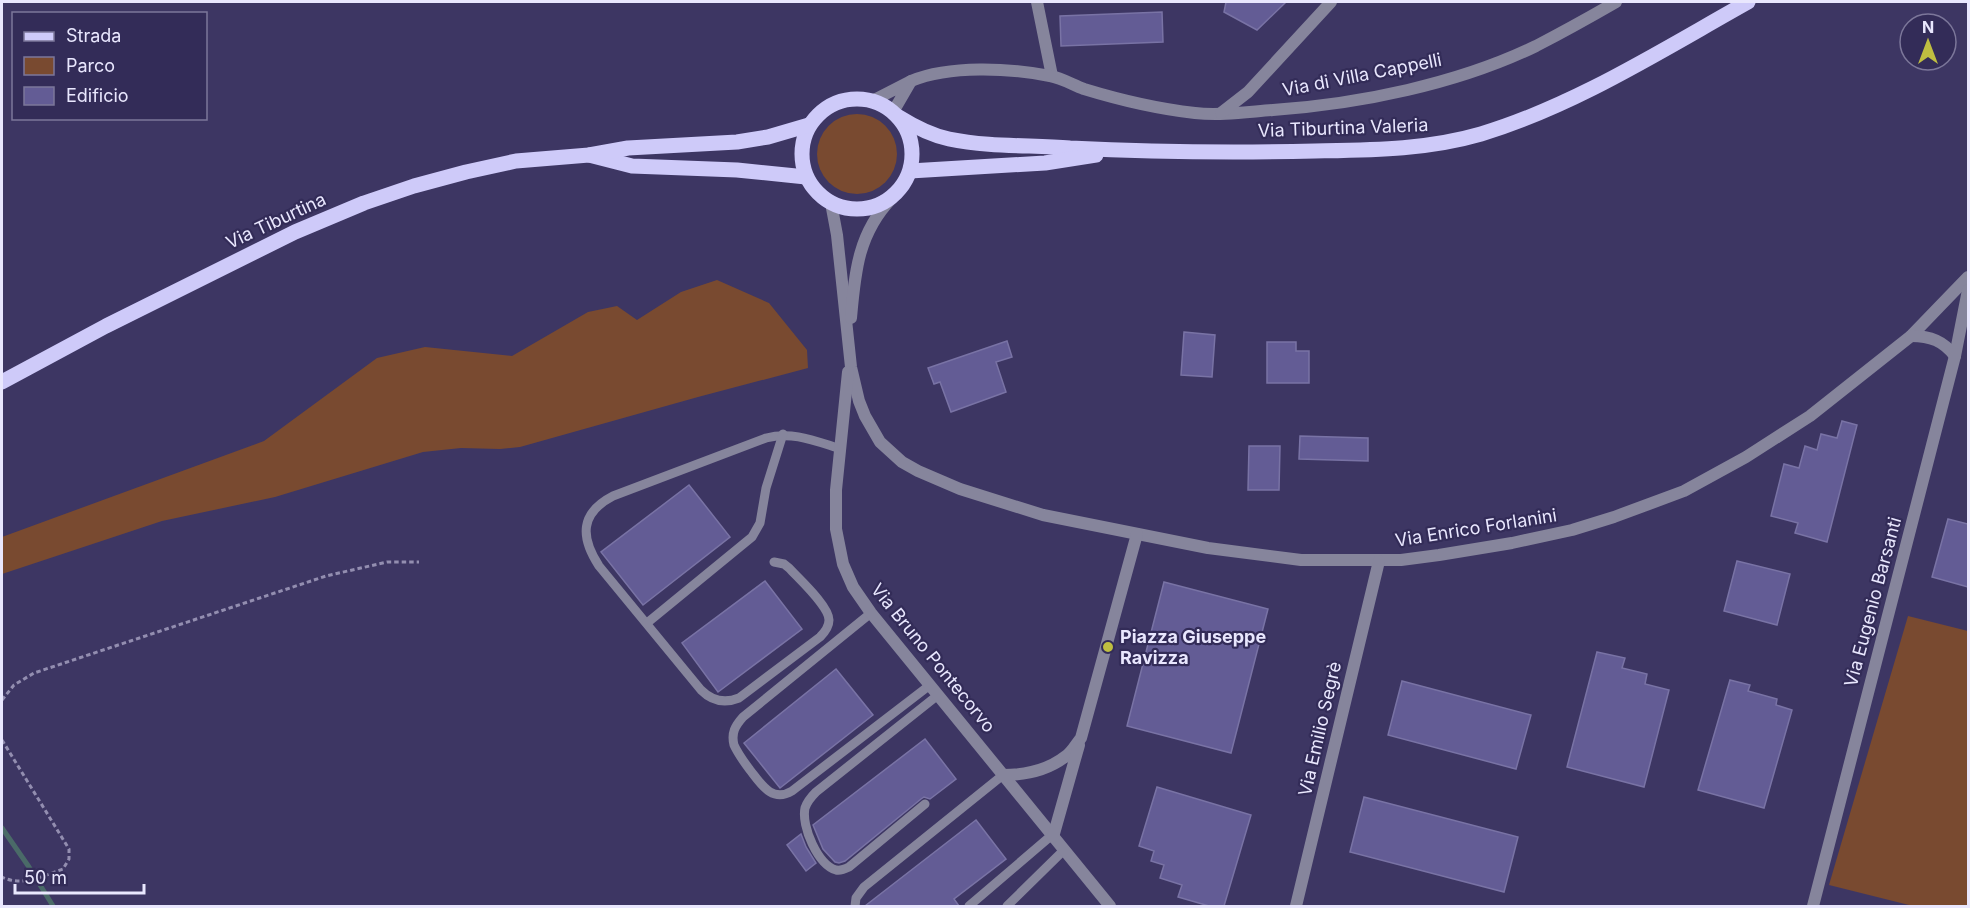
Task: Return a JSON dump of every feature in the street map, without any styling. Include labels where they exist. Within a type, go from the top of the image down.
[{"type":"main road","name":"Via Tiburtina Valeria","points":[[896,115],[936,135],[963,141],[1122,151],[1282,152],[1383,150],[1421,146],[1484,133],[1597,86],[1748,2]]},
{"type":"main road","name":"Via Tiburtina","points":[[2,382],[98,330],[274,242],[363,203],[428,182],[489,167],[545,158],[589,155],[628,147],[748,141],[809,125],[821,112],[836,103],[854,99],[872,100]]},
{"type":"main road","points":[[809,125],[803,142],[802,160],[806,177],[816,192],[831,203],[846,208],[862,209],[878,206],[892,198],[903,186],[913,157],[912,143],[907,129],[896,115],[872,100]]},
{"type":"main road","name":"Via Tiburtina Valeria","points":[[910,171],[1045,163],[1122,151]]},
{"type":"main road","name":"Via Tiburtina","points":[[589,155],[632,166],[737,170],[806,177]]},
{"type":"street","points":[[1037,2],[1052,76]]},
{"type":"street","name":"Via di Villa Cappelli","points":[[1220,114],[1248,92],[1331,2]]},
{"type":"street","name":"Via di Villa Cappelli","points":[[1220,114],[1291,109],[1344,101],[1449,78],[1536,46],[1616,2]]},
{"type":"street","points":[[872,100],[911,81],[939,73],[992,70],[1052,76],[1086,89],[1125,99],[1185,111],[1220,114]]},
{"type":"street","points":[[896,115],[911,81]]},
{"type":"street","name":"Via Bruno Pontecorvo","points":[[892,198],[878,214],[863,243],[854,293],[835,502],[840,554],[854,587],[871,613],[1110,906]]},
{"type":"street","name":"Via Bruno Pontecorvo","points":[[831,203],[837,235],[850,355]]},
{"type":"street","name":"Via Enrico Forlanini","points":[[850,355],[859,401],[880,442],[902,462],[936,480],[988,499],[1071,522],[1275,558],[1379,561],[1439,555],[1542,538],[1614,517],[1684,491],[1746,457],[1810,416],[1911,336],[1968,277]]},
{"type":"street","name":"Via Eugenio Barsanti","points":[[1813,906],[1955,356],[1968,290]]},
{"type":"street","points":[[1911,336],[1936,339],[1955,356]]},
{"type":"street","points":[[1053,836],[1137,534]]},
{"type":"street","name":"Via Emilio Segrè","points":[[1296,906],[1379,561]]},
{"type":"street","points":[[1003,775],[1026,775],[1042,770],[1067,756],[1081,738]]},
{"type":"lane","points":[[774,562],[784,564],[789,568],[823,606],[828,616],[828,627],[820,637],[739,698],[725,702],[706,694],[646,623],[594,558],[586,535],[590,515],[599,504],[613,496],[766,438],[783,434],[797,435],[841,449]]},
{"type":"lane","points":[[646,623],[752,537],[760,523],[766,488],[783,434]]},
{"type":"lane","points":[[871,613],[743,717],[734,728],[732,733],[734,746],[763,788],[776,795],[792,791],[934,690]]},
{"type":"lane","points":[[925,804],[843,870],[832,869],[828,865],[813,845],[805,824],[807,803],[816,792],[934,690]]},
{"type":"lane","points":[[855,906],[856,898],[864,887],[1003,775]]},
{"type":"lane","points":[[969,906],[1053,836]]},
{"type":"lane","points":[[1007,906],[1064,850]]},
{"type":"path","points":[[2,700],[14,685],[34,673],[326,576],[387,562],[419,562]]},
{"type":"path","points":[[2,740],[69,849],[69,859],[63,869],[26,881],[10,881],[2,877]]},
{"type":"green space","points":[[849,114],[865,114],[886,125],[897,146],[897,162],[886,183],[865,194],[849,194],[835,188],[823,176],[817,162],[817,146],[823,132],[835,120]]},
{"type":"green space","points":[[717,280],[769,303],[807,350],[808,368],[520,447],[461,448],[423,452],[275,497],[162,521],[2,574],[2,537],[264,441],[377,358],[425,347],[512,356],[588,312],[617,306],[637,320],[681,292]]},
{"type":"green space","points":[[1908,616],[1968,631],[1968,906],[1913,906],[1829,885]]},
{"type":"building","points":[[1226,2],[1286,2],[1257,30],[1224,12]]},
{"type":"building","points":[[1162,12],[1163,42],[1061,46],[1060,16]]},
{"type":"building","points":[[1184,332],[1215,335],[1212,377],[1181,375]]},
{"type":"building","points":[[1007,341],[1012,357],[996,362],[1006,392],[951,412],[940,382],[934,384],[928,368]]},
{"type":"building","points":[[1267,342],[1296,342],[1296,351],[1309,351],[1309,383],[1267,383]]},
{"type":"building","points":[[1842,421],[1857,425],[1827,542],[1795,533],[1798,523],[1771,516],[1784,464],[1799,468],[1805,446],[1817,450],[1821,434],[1837,438]]},
{"type":"building","points":[[1300,436],[1368,438],[1368,461],[1299,459]]},
{"type":"building","points":[[1249,446],[1280,446],[1279,490],[1248,490]]},
{"type":"building","points":[[689,485],[730,537],[643,605],[601,552]]},
{"type":"building","points":[[1948,519],[1968,524],[1968,587],[1932,577]]},
{"type":"building","points":[[1737,561],[1790,574],[1777,625],[1724,611]]},
{"type":"building","points":[[765,581],[802,629],[718,692],[682,643]]},
{"type":"building","points":[[1164,582],[1268,609],[1231,753],[1127,726]]},
{"type":"building","points":[[1597,652],[1625,658],[1622,668],[1647,674],[1645,684],[1669,690],[1644,787],[1567,767]]},
{"type":"building","points":[[836,669],[873,715],[780,788],[744,743]]},
{"type":"building","points":[[1730,680],[1750,685],[1748,691],[1777,699],[1776,705],[1792,710],[1764,808],[1698,790]]},
{"type":"building","points":[[1402,681],[1531,715],[1516,769],[1388,735]]},
{"type":"building","points":[[925,739],[956,779],[930,799],[924,797],[921,799],[845,861],[835,862],[823,849],[813,825]]},
{"type":"building","points":[[1157,787],[1251,815],[1224,906],[1209,906],[1178,897],[1182,885],[1160,878],[1164,865],[1151,861],[1154,851],[1139,846]]},
{"type":"building","points":[[1364,797],[1518,837],[1504,892],[1350,852]]},
{"type":"building","points":[[976,820],[1006,859],[954,899],[959,906],[865,906]]},
{"type":"building","points":[[801,834],[816,863],[806,871],[787,845]]},
{"type":"waterway","points":[[2,828],[53,906]]},
{"type":"place","name":"Piazza Giuseppe Ravizza","points":[[1108,647]]}]
